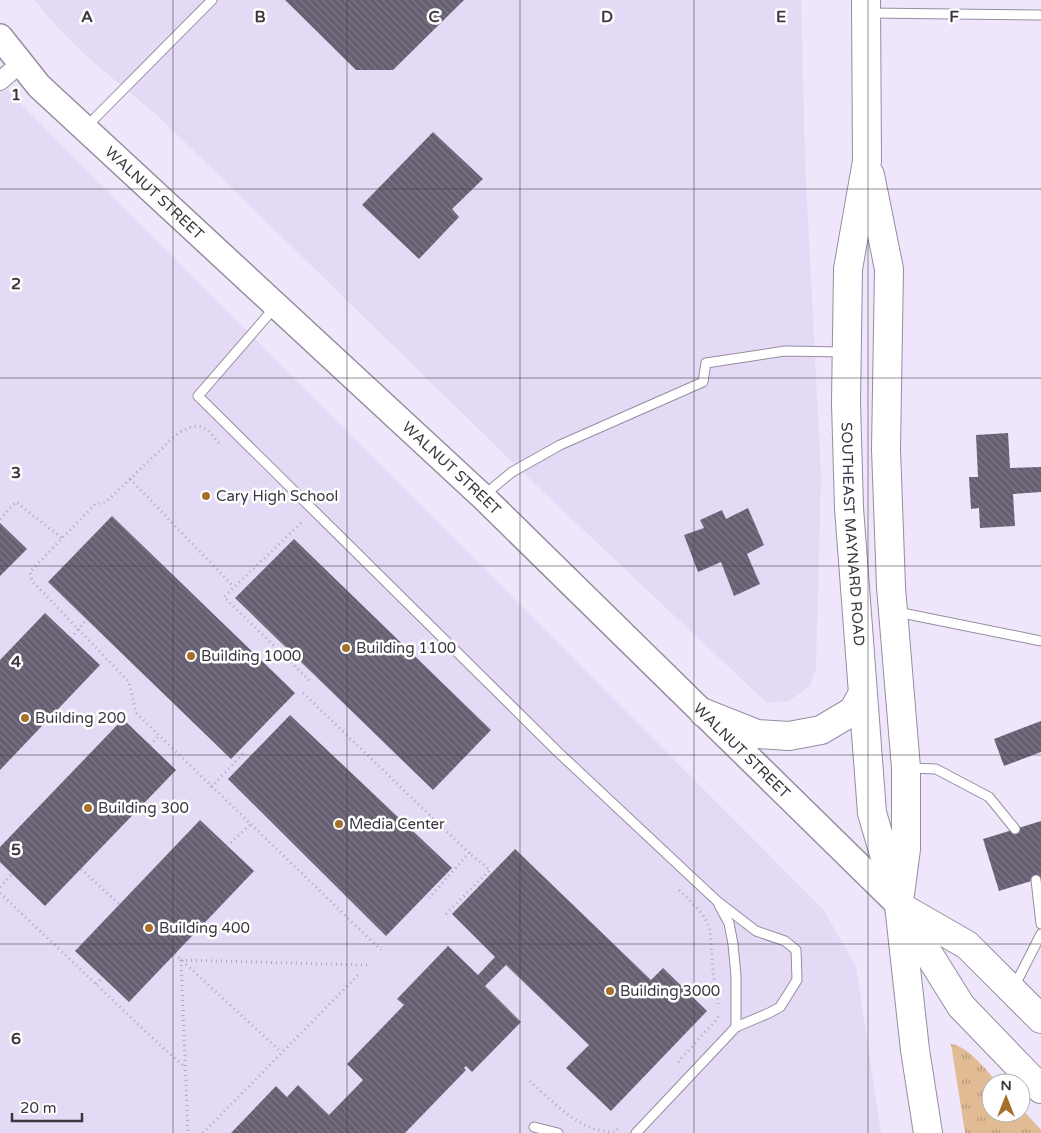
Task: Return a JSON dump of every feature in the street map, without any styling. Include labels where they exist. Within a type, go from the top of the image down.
[{"type":"main road","name":"SOUTHEAST MAYNARD ROAD","points":[[866,6],[867,161],[848,269],[846,403],[849,508],[872,813],[899,905],[915,1050],[928,1133]]},
{"type":"main road","name":"WALNUT STREET","points":[[0,37],[39,86],[483,497],[899,905],[961,1006],[1041,1089]]},
{"type":"main road","name":"SOUTHEAST MAYNARD ROAD","points":[[867,161],[889,269],[886,449],[893,611],[906,768],[906,849],[899,905]]},
{"type":"main road","points":[[704,713],[756,734],[790,736],[822,730],[853,711],[862,694]]},
{"type":"main road","name":"WALNUT STREET","points":[[899,905],[967,945],[1041,1019]]},
{"type":"street","points":[[0,81],[21,63]]},
{"type":"lane","points":[[85,128],[212,0]]},
{"type":"lane","points":[[866,6],[1041,15]]},
{"type":"lane","points":[[276,305],[198,396],[559,754],[717,901],[756,931],[785,941],[796,950],[797,980],[780,1007],[736,1027],[636,1133]]},
{"type":"lane","points":[[483,497],[512,472],[560,445],[703,382],[706,362],[785,351],[847,352]]},
{"type":"lane","points":[[893,611],[1041,641]]},
{"type":"lane","points":[[906,768],[936,769],[989,797],[1016,829]]},
{"type":"lane","points":[[1036,880],[1041,924]]},
{"type":"lane","points":[[717,901],[729,923],[733,944],[736,976],[736,1027]]},
{"type":"lane","points":[[1013,991],[1041,934]]},
{"type":"lane","points":[[534,1127],[558,1133]]},
{"type":"path","points":[[225,448],[204,428],[184,429],[106,502],[95,504],[30,572],[32,580],[129,682],[136,713],[380,950]]},
{"type":"path","points":[[130,479],[234,588]]},
{"type":"path","points":[[0,519],[16,502],[62,538]]},
{"type":"path","points":[[294,516],[302,523],[224,598],[312,683]]},
{"type":"path","points":[[71,638],[87,619]]},
{"type":"path","points":[[303,693],[469,853],[490,870],[446,914]]},
{"type":"path","points":[[150,745],[159,736]]},
{"type":"path","points":[[211,787],[244,754]]},
{"type":"path","points":[[227,846],[251,824]]},
{"type":"path","points":[[428,898],[469,853]]},
{"type":"path","points":[[81,869],[119,904]]},
{"type":"path","points":[[0,887],[12,874]]},
{"type":"path","points":[[673,1068],[718,1018],[710,930],[705,918],[698,909],[676,888]]},
{"type":"path","points":[[0,893],[185,1067]]},
{"type":"path","points":[[175,954],[281,1052]]},
{"type":"path","points":[[181,960],[368,964]]},
{"type":"path","points":[[181,960],[188,1133]]},
{"type":"path","points":[[202,1133],[359,974]]},
{"type":"path","points":[[96,984],[103,977]]},
{"type":"path","points":[[530,1081],[575,1122],[608,1132],[615,1132],[622,1124]]},
{"type":"shaded area","points":[[34,0],[801,0],[805,160],[821,475],[816,668],[810,686],[789,701],[767,703],[541,490],[159,117],[86,56]]},
{"type":"shaded area","name":"Cary High School","points":[[0,83],[823,909],[856,966],[881,1133],[0,1133]]},
{"type":"green space","points":[[951,1044],[964,1049],[989,1073],[981,1073],[981,1123],[1031,1123],[1031,1119],[1041,1130],[1041,1133],[965,1133]]},
{"type":"building","points":[[285,0],[464,0],[393,70],[356,70]]},
{"type":"building","points":[[433,132],[483,179],[452,209],[459,217],[419,259],[362,205]]},
{"type":"building","points":[[1008,433],[1010,468],[1041,467],[1041,492],[1013,494],[1015,526],[980,528],[979,508],[971,509],[969,477],[978,477],[976,435]]},
{"type":"building","points":[[748,508],[764,545],[747,554],[760,584],[734,596],[721,562],[698,572],[684,535],[704,528],[700,520],[722,510],[726,519]]},
{"type":"building","name":"Building 1000","points":[[112,516],[295,693],[231,759],[48,582]]},
{"type":"building","points":[[0,523],[27,549],[0,576]]},
{"type":"building","name":"Building 1100","points":[[294,539],[491,730],[433,790],[235,598]]},
{"type":"building","name":"Building 200","points":[[45,613],[100,665],[0,770],[0,660]]},
{"type":"building","name":"Media Center","points":[[290,715],[452,868],[386,936],[228,779]]},
{"type":"building","name":"Building 300","points":[[123,719],[176,770],[45,906],[0,862],[0,847]]},
{"type":"building","points":[[1041,721],[1041,752],[1004,766],[994,739]]},
{"type":"building","name":"Building 400","points":[[200,820],[254,871],[129,1002],[75,951]]},
{"type":"building","points":[[1041,821],[1041,878],[999,891],[983,839]]},
{"type":"building","name":"Building 3000","points":[[515,849],[651,980],[663,968],[707,1011],[611,1111],[566,1068],[589,1045],[506,965],[485,986],[521,1022],[472,1072],[466,1066],[464,1068],[466,1070],[405,1133],[231,1133],[276,1086],[287,1097],[298,1085],[329,1115],[363,1080],[347,1064],[404,1005],[397,999],[448,946],[478,975],[495,957],[452,914]]},
{"type":"place","name":"Cary High School","points":[[206,496]]},
{"type":"place","name":"Building 1100","points":[[346,648]]},
{"type":"place","name":"Building 1000","points":[[191,656]]},
{"type":"place","name":"Building 200","points":[[25,718]]},
{"type":"place","name":"Building 300","points":[[88,808]]},
{"type":"place","name":"Media Center","points":[[339,824]]},
{"type":"place","name":"Building 400","points":[[149,928]]},
{"type":"place","name":"Building 3000","points":[[610,991]]}]
